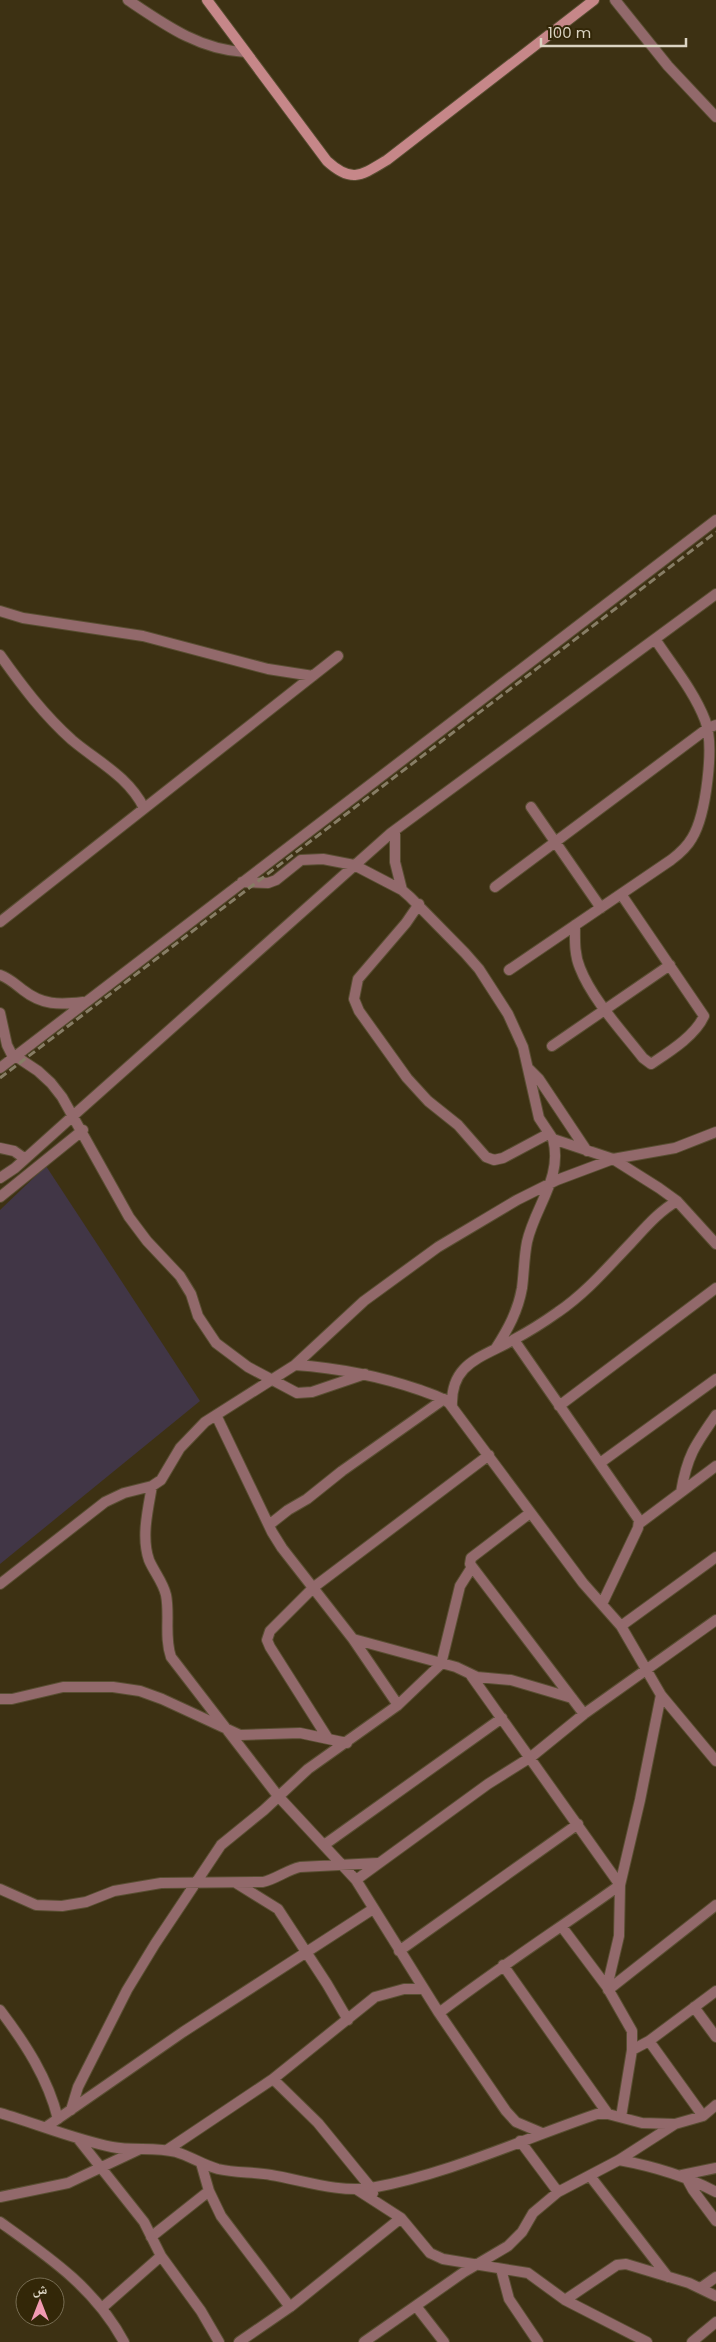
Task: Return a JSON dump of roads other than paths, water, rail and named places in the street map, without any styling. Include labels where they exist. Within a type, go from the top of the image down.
[{"type":"main road","points":[[206,0],[289,107],[327,161],[344,174],[358,176],[387,160],[594,0]]},
{"type":"street","points":[[128,0],[194,40],[222,50],[245,52]]},
{"type":"street","points":[[615,0],[668,66],[716,117]]},
{"type":"street","points":[[0,1068],[716,520]]},
{"type":"street","points":[[0,1178],[74,1116],[395,830],[716,594]]},
{"type":"street","points":[[0,611],[24,618],[143,636],[268,669],[313,676]]},
{"type":"street","points":[[509,970],[671,860],[691,839],[700,819],[705,797],[712,727],[655,639]]},
{"type":"street","points":[[0,655],[46,715],[73,741],[128,783],[144,808]]},
{"type":"street","points":[[0,922],[338,656]]},
{"type":"street","points":[[495,887],[712,727]]},
{"type":"street","points":[[531,807],[600,908]]},
{"type":"street","points":[[395,830],[395,862],[402,890]]},
{"type":"street","points":[[242,882],[268,883],[276,880],[301,860],[323,860],[354,865],[402,890],[418,904],[459,946],[484,977],[511,1022],[523,1047],[539,1118],[551,1136],[557,1157],[552,1182],[527,1242],[522,1286],[517,1308],[507,1330],[495,1348]]},
{"type":"street","points":[[575,925],[575,945],[580,968],[606,1009],[643,1058],[651,1064],[671,1051],[701,1022],[704,1016],[621,894]]},
{"type":"street","points":[[418,904],[406,923],[358,979],[354,999],[359,1011],[412,1083],[428,1101],[458,1125],[486,1157],[494,1160],[503,1158],[551,1136],[588,1152],[613,1159],[677,1201],[716,1244]]},
{"type":"street","points":[[552,1046],[670,965]]},
{"type":"street","points":[[0,975],[9,978],[24,991],[49,1004],[84,1002]]},
{"type":"street","points":[[0,1013],[6,1045],[16,1056],[51,1083],[83,1130],[129,1217],[140,1233],[180,1276],[188,1288],[198,1316],[210,1336],[234,1357],[291,1391],[302,1394],[366,1374]]},
{"type":"street","points":[[529,1069],[539,1079],[588,1152]]},
{"type":"street","points":[[0,1197],[83,1130]]},
{"type":"street","points":[[0,1584],[105,1502],[124,1493],[152,1486],[161,1480],[186,1441],[216,1415],[295,1365],[364,1301],[438,1247],[516,1200],[552,1182],[613,1159],[665,1151],[716,1132]]},
{"type":"street","points":[[0,1148],[14,1151],[24,1158]]},
{"type":"street","points":[[452,1407],[451,1391],[459,1374],[474,1361],[495,1348],[514,1340],[558,1313],[585,1291],[658,1215],[677,1201]]},
{"type":"street","points":[[559,1406],[716,1288]]},
{"type":"street","points":[[514,1340],[640,1523]]},
{"type":"street","points":[[295,1365],[366,1374],[444,1399],[489,1455],[582,1583],[621,1626],[661,1695],[716,1761]]},
{"type":"street","points":[[600,1463],[716,1379]]},
{"type":"street","points":[[269,1525],[288,1510],[308,1499],[342,1471],[444,1399]]},
{"type":"street","points":[[216,1415],[282,1548],[314,1586],[398,1705]]},
{"type":"street","points":[[681,1492],[685,1466],[694,1446],[716,1415]]},
{"type":"street","points":[[327,1737],[267,1640],[270,1631],[314,1586],[489,1455]]},
{"type":"street","points":[[602,1604],[640,1523],[716,1466]]},
{"type":"street","points":[[152,1486],[146,1534],[149,1558],[166,1594],[168,1649],[171,1657],[278,1796],[356,1880],[439,2013],[506,2112],[516,2122],[542,2133]]},
{"type":"street","points":[[530,1513],[469,1561],[584,1714]]},
{"type":"street","points":[[621,1626],[716,1557]]},
{"type":"street","points":[[71,2110],[78,2087],[127,1990],[221,1845],[308,1769],[398,1705],[441,1664],[460,1586],[472,1567]]},
{"type":"street","points":[[356,1880],[488,1784],[531,1757],[584,1714],[716,1620]]},
{"type":"street","points":[[353,1639],[456,1668],[470,1674],[536,1686],[572,1698]]},
{"type":"street","points":[[470,1674],[531,1757],[620,1885]]},
{"type":"street","points":[[0,1699],[12,1700],[64,1687],[122,1689],[140,1692],[162,1700],[229,1732],[251,1736],[285,1732],[327,1737],[347,1743]]},
{"type":"street","points":[[607,1989],[619,1936],[620,1885],[640,1800],[661,1695]]},
{"type":"street","points":[[324,1845],[502,1718]]},
{"type":"street","points":[[399,1951],[578,1824]]},
{"type":"street","points":[[0,1889],[36,1905],[62,1906],[86,1902],[114,1891],[161,1883],[235,1882],[275,1879],[293,1868],[378,1863]]},
{"type":"street","points":[[235,1882],[278,1909],[348,2020]]},
{"type":"street","points":[[439,2013],[503,1965],[562,1927],[620,1885]]},
{"type":"street","points":[[607,1989],[716,1905]]},
{"type":"street","points":[[46,2127],[183,2032],[373,1909]]},
{"type":"street","points":[[562,1927],[607,1989],[632,2031],[632,2050],[621,2117]]},
{"type":"street","points":[[503,1965],[608,2114]]},
{"type":"street","points":[[167,2150],[273,2079],[375,1997],[404,1989],[424,1989]]},
{"type":"street","points":[[632,2050],[649,2041],[716,1991]]},
{"type":"street","points":[[694,2007],[716,2037]]},
{"type":"street","points":[[0,2010],[40,2070],[58,2118]]},
{"type":"street","points":[[649,2041],[702,2116]]},
{"type":"street","points":[[273,2079],[318,2123],[371,2188],[374,2200]]},
{"type":"street","points":[[364,2342],[508,2246],[522,2232],[533,2213],[558,2192],[619,2160],[675,2124],[702,2116],[716,2104]]},
{"type":"street","points":[[0,2113],[46,2127],[79,2140],[117,2148],[167,2150],[219,2169],[270,2174],[356,2189],[371,2188],[426,2174],[495,2152],[520,2141],[597,2114],[608,2114],[642,2122],[675,2124]]},
{"type":"street","points":[[79,2140],[144,2222],[161,2256],[201,2311],[220,2342]]},
{"type":"street","points":[[520,2141],[558,2192]]},
{"type":"street","points":[[0,2197],[55,2187],[101,2169],[141,2148]]},
{"type":"street","points":[[619,2160],[640,2164],[683,2177],[716,2192]]},
{"type":"street","points":[[201,2163],[209,2191],[221,2216],[290,2307]]},
{"type":"street","points":[[683,2177],[716,2168]]},
{"type":"street","points":[[590,2176],[668,2277]]},
{"type":"street","points":[[683,2177],[716,2221]]},
{"type":"street","points":[[356,2189],[401,2218],[430,2253],[478,2266],[528,2273],[565,2300],[647,2342]]},
{"type":"street","points":[[151,2237],[209,2191]]},
{"type":"street","points":[[239,2342],[290,2307],[401,2218]]},
{"type":"street","points":[[0,2222],[64,2269],[103,2307],[124,2342]]},
{"type":"street","points":[[103,2307],[161,2256]]},
{"type":"street","points":[[565,2300],[617,2265],[626,2264],[702,2287],[716,2296]]},
{"type":"street","points":[[501,2269],[509,2299],[538,2342]]},
{"type":"street","points":[[702,2287],[716,2277]]},
{"type":"street","points":[[416,2306],[444,2342]]},
{"type":"street","points":[[692,2342],[716,2322]]},
{"type":"railway","points":[[0,1078],[716,532]]}]
